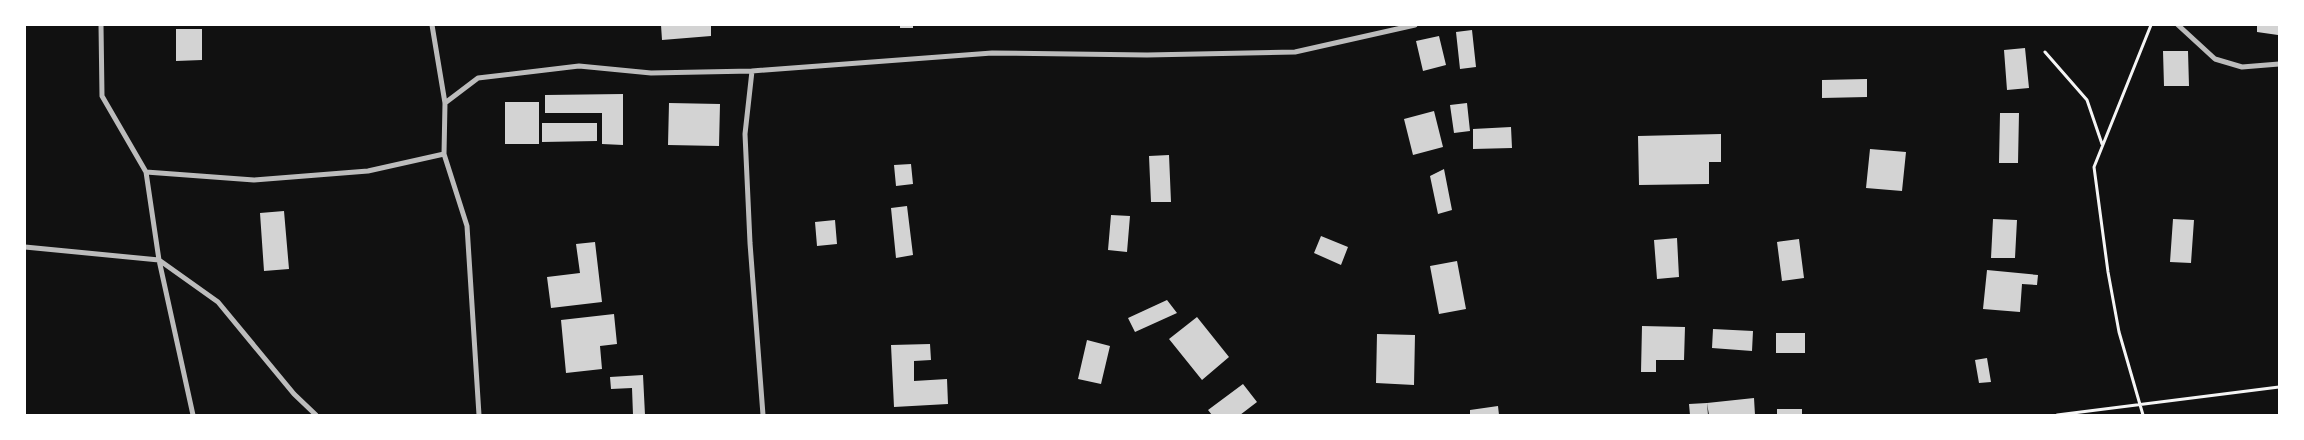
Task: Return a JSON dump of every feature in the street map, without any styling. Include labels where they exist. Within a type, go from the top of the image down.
[{"type":"street","points":[[101,25],[102,96],[146,172],[159,260],[193,415]]},
{"type":"street","points":[[432,25],[445,103],[444,154],[467,226],[479,415]]},
{"type":"street","points":[[445,103],[478,78],[579,66],[651,73],[752,71],[992,52],[1147,55],[1295,52],[1415,25]]},
{"type":"street","points":[[2178,25],[2215,59],[2242,67],[2279,64]]},
{"type":"street","points":[[752,71],[745,134],[750,243],[763,415]]},
{"type":"street","points":[[146,172],[254,180],[368,171],[444,154]]},
{"type":"street","points":[[25,247],[159,260],[218,302],[294,394],[316,415]]},
{"type":"path","points":[[2143,415],[2119,332],[2108,272],[2094,167],[2151,25]]},
{"type":"path","points":[[2045,52],[2087,100],[2103,145]]},
{"type":"path","points":[[2057,415],[2279,387]]},
{"type":"building","points":[[661,25],[711,25],[711,36],[662,40]]},
{"type":"building","points":[[900,25],[913,25],[913,28],[900,28]]},
{"type":"building","points":[[2257,25],[2279,25],[2278,35],[2257,32]]},
{"type":"building","points":[[176,29],[202,29],[202,60],[176,61]]},
{"type":"building","points":[[1472,30],[1476,67],[1460,69],[1456,32]]},
{"type":"building","points":[[1439,36],[1446,65],[1423,71],[1416,41]]},
{"type":"building","points":[[2025,48],[2029,88],[2007,90],[2004,50]]},
{"type":"building","points":[[2163,51],[2188,51],[2189,86],[2164,86]]},
{"type":"building","points":[[1867,79],[1867,97],[1822,98],[1822,80]]},
{"type":"building","points":[[623,94],[623,145],[602,144],[602,113],[545,113],[545,95]]},
{"type":"building","points":[[505,102],[539,102],[539,144],[505,144]]},
{"type":"building","points":[[669,103],[720,104],[719,146],[668,145]]},
{"type":"building","points":[[1467,103],[1470,131],[1454,133],[1450,105]]},
{"type":"building","points":[[1434,111],[1443,147],[1413,155],[1404,119]]},
{"type":"building","points":[[2000,113],[2019,113],[2018,163],[1999,163]]},
{"type":"building","points":[[542,123],[597,123],[597,141],[542,142]]},
{"type":"building","points":[[1511,127],[1512,148],[1473,149],[1473,129]]},
{"type":"building","points":[[1721,134],[1721,162],[1709,162],[1709,184],[1639,185],[1638,136]]},
{"type":"building","points":[[1870,149],[1906,152],[1902,191],[1866,188]]},
{"type":"building","points":[[1169,155],[1171,202],[1151,202],[1149,156]]},
{"type":"building","points":[[911,164],[913,184],[896,186],[894,165]]},
{"type":"building","points":[[1444,169],[1452,210],[1438,214],[1430,176]]},
{"type":"building","points":[[907,206],[913,255],[896,258],[891,208]]},
{"type":"building","points":[[284,211],[289,269],[264,271],[260,213]]},
{"type":"building","points":[[1111,215],[1130,216],[1127,252],[1108,250]]},
{"type":"building","points":[[1993,219],[2017,220],[2015,258],[1991,258]]},
{"type":"building","points":[[2173,219],[2194,220],[2191,263],[2170,262]]},
{"type":"building","points":[[835,220],[837,244],[817,246],[815,222]]},
{"type":"building","points":[[1321,236],[1348,247],[1341,265],[1314,253]]},
{"type":"building","points":[[1677,238],[1679,277],[1657,279],[1654,240]]},
{"type":"building","points":[[1799,239],[1804,278],[1782,281],[1777,242]]},
{"type":"building","points":[[595,242],[602,302],[551,308],[547,277],[580,273],[576,244]]},
{"type":"building","points":[[1457,261],[1466,309],[1439,314],[1430,266]]},
{"type":"building","points":[[1987,270],[2038,275],[2037,285],[2022,284],[2020,312],[1983,309]]},
{"type":"building","points":[[1167,300],[1177,313],[1135,332],[1128,318]]},
{"type":"building","points":[[614,314],[617,344],[600,346],[602,369],[566,373],[561,320]]},
{"type":"building","points":[[1197,317],[1229,357],[1202,380],[1169,339]]},
{"type":"building","points":[[1642,326],[1685,327],[1684,360],[1656,360],[1656,372],[1641,372]]},
{"type":"building","points":[[1713,329],[1753,331],[1752,351],[1712,348]]},
{"type":"building","points":[[1776,333],[1805,333],[1805,353],[1776,353]]},
{"type":"building","points":[[1377,334],[1415,335],[1414,385],[1376,383]]},
{"type":"building","points":[[1087,340],[1110,346],[1101,384],[1078,379]]},
{"type":"building","points":[[930,344],[931,360],[914,361],[914,381],[947,379],[948,404],[894,407],[891,345]]},
{"type":"building","points":[[1987,358],[1991,382],[1979,383],[1975,360]]},
{"type":"building","points":[[643,375],[645,415],[633,415],[632,388],[611,389],[610,377]]},
{"type":"building","points":[[1243,384],[1257,402],[1240,415],[1212,415],[1208,410]]},
{"type":"building","points":[[1754,398],[1755,415],[1709,415],[1707,403]]},
{"type":"building","points":[[1707,403],[1708,415],[1690,415],[1689,404]]},
{"type":"building","points":[[1498,406],[1499,415],[1470,415],[1470,410]]},
{"type":"building","points":[[1777,409],[1802,409],[1802,415],[1777,415]]}]
